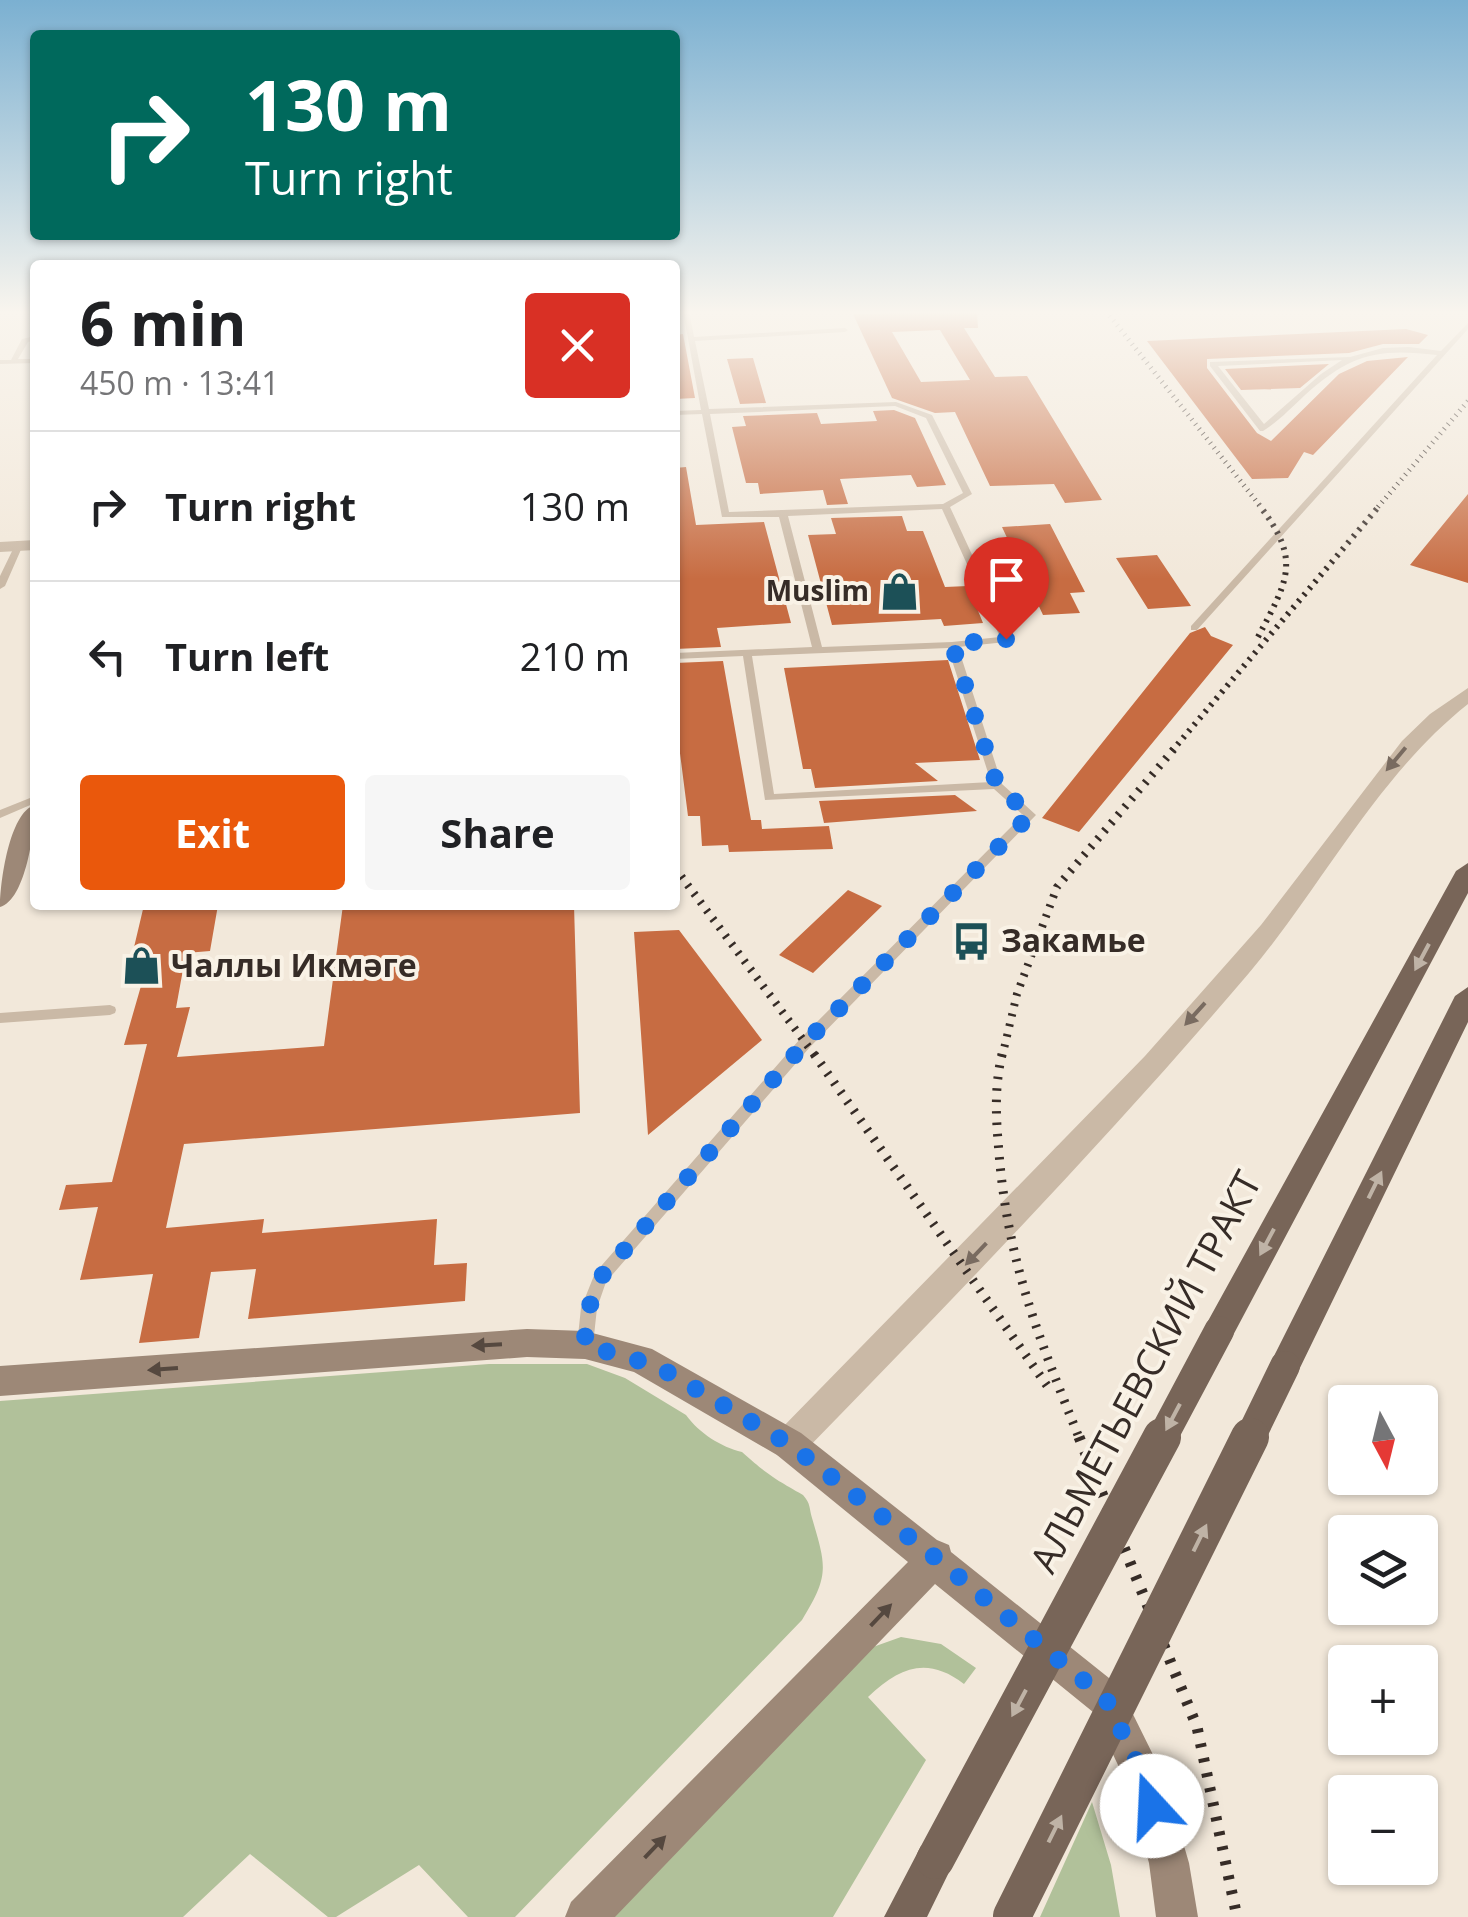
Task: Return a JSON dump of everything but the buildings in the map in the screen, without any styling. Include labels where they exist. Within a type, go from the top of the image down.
[{"type":"main road","points":[[0,900],[30,825]]},
{"type":"main road","name":"АЛЬМЕТЬЕВСКИЙ ТРАКТ","points":[[904,1917],[1468,871]]},
{"type":"main road","points":[[1011,1917],[1468,996]]},
{"type":"main road","points":[[0,1380],[495,1344],[584,1345],[657,1366],[789,1444],[936,1558],[1106,1699],[1144,1777],[1169,1863],[1177,1917]]},
{"type":"main road","points":[[586,1917],[936,1558]]},
{"type":"street","points":[[789,1444],[1005,1225],[1098,1123],[1273,928],[1391,765],[1438,716],[1468,694]]},
{"type":"lane","points":[[680,413],[706,413],[896,404],[929,417],[968,494],[945,506],[725,516],[706,413],[704,400]]},
{"type":"lane","points":[[1241,400],[1263,430],[1298,400]]},
{"type":"lane","points":[[1194,628],[1398,400]]},
{"type":"lane","points":[[680,656],[1006,639],[945,506]]},
{"type":"lane","points":[[783,514],[818,650]]},
{"type":"lane","points":[[0,586],[18,545]]},
{"type":"lane","points":[[584,1345],[589,1308],[600,1278],[805,1043],[1030,815],[997,785],[952,644]]},
{"type":"lane","points":[[747,652],[769,798],[997,785]]},
{"type":"lane","points":[[0,814],[30,801]]},
{"type":"lane","points":[[0,1018],[110,1010]]},
{"type":"green space","points":[[489,1364],[587,1364],[625,1378],[803,1495],[823,1570],[802,1620],[515,1917],[468,1917],[419,1865],[336,1917],[328,1917],[250,1854],[183,1917],[0,1917],[0,1401]]},
{"type":"green space","points":[[901,1637],[941,1644],[976,1668],[964,1684],[938,1670],[914,1669],[891,1678],[868,1697],[926,1760],[833,1917],[603,1917],[873,1647]]},
{"type":"green space","points":[[1092,1802],[1111,1865],[1120,1917],[1040,1917]]},
{"type":"railway","points":[[1177,400],[1261,507]]},
{"type":"railway","points":[[1378,507],[1468,401]]},
{"type":"railway","points":[[1258,637],[1277,600],[1286,570],[1281,541],[1259,505]]},
{"type":"railway","points":[[1172,751],[1380,505]]},
{"type":"railway","points":[[1002,1057],[1017,994],[1057,887],[1174,749]]},
{"type":"railway","points":[[680,875],[816,1057]]},
{"type":"railway","points":[[814,1054],[1048,1387]]},
{"type":"railway","points":[[1002,1054],[997,1116],[1010,1230],[1039,1334],[1080,1440]]},
{"type":"railway","points":[[1079,1437],[1197,1727],[1237,1917]]},
{"type":"place","name":"Muslim","points":[[899,591]]},
{"type":"place","name":"Закамье","points":[[971,941]]},
{"type":"place","name":"Чаллы Икмәге","points":[[141,966]]},
{"type":"route","points":[[1006,639],[952,644],[997,785],[1030,815],[805,1043],[600,1278],[589,1308],[584,1345],[641,1358],[789,1444],[936,1558],[1106,1699],[1144,1777],[1152,1806]]}]
